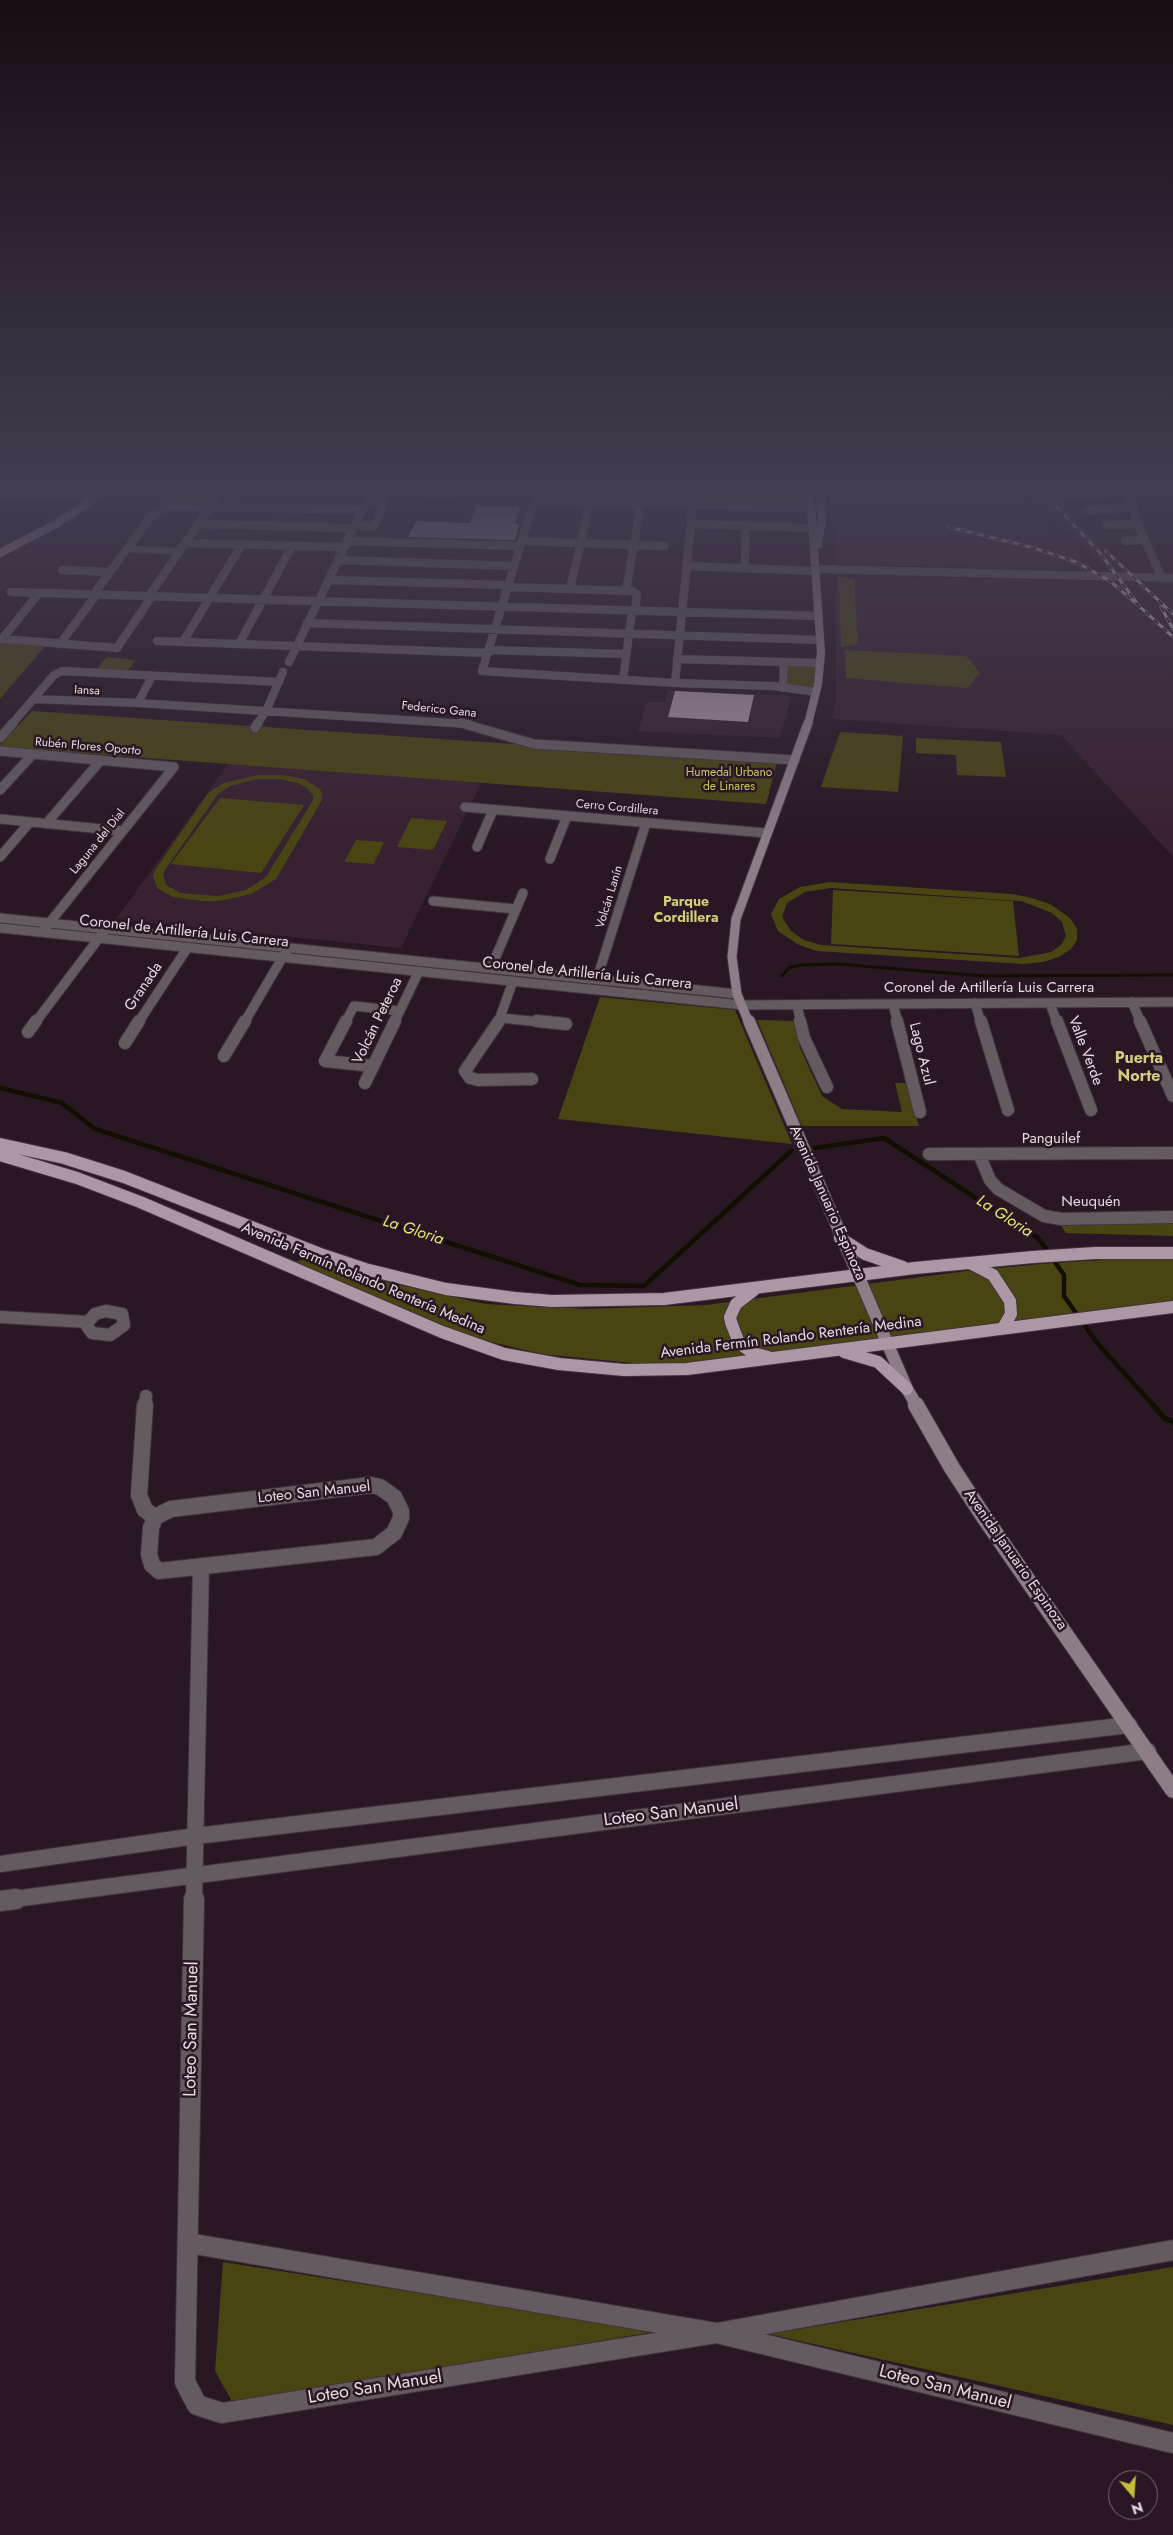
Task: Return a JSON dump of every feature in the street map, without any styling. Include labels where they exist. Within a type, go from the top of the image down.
[{"type":"main road","name":"Avenida Januario Espinoza","points":[[819,610],[820,664],[811,716],[766,833],[733,931],[732,957],[737,994],[840,1238],[907,1389],[968,1492],[1173,1790]]},
{"type":"main road","name":"Avenida Fermín Rolando Rentería Medina","points":[[0,1144],[38,1151],[94,1167],[176,1196],[323,1255],[392,1277],[446,1289],[543,1300],[626,1301],[692,1297],[915,1268],[1065,1254],[1173,1253]]},
{"type":"main road","name":"Avenida Fermín Rolando Rentería Medina","points":[[0,1155],[104,1187],[394,1313],[476,1345],[504,1354],[559,1364],[655,1371],[719,1366],[1173,1307]]},
{"type":"main road","points":[[840,1238],[876,1259],[915,1268]]},
{"type":"main road","points":[[967,1263],[988,1271],[1004,1290],[1012,1308],[1008,1321],[1003,1328]]},
{"type":"main road","points":[[759,1288],[736,1304],[732,1312],[731,1322],[736,1338],[746,1349],[772,1358]]},
{"type":"main road","points":[[834,1350],[850,1352],[878,1362],[892,1372],[907,1389]]},
{"type":"street","points":[[25,610],[2,639],[117,648],[142,610]]},
{"type":"street","points":[[60,644],[84,610]]},
{"type":"street","points":[[183,642],[202,610]]},
{"type":"street","points":[[239,644],[257,610]]},
{"type":"street","points":[[288,662],[314,610]]},
{"type":"street","points":[[501,610],[482,671],[783,688],[816,692]]},
{"type":"street","points":[[610,610],[819,616]]},
{"type":"street","points":[[623,680],[633,611]]},
{"type":"street","points":[[675,683],[682,612]]},
{"type":"street","points":[[307,624],[820,640]]},
{"type":"street","points":[[157,641],[626,654]]},
{"type":"street","points":[[677,659],[820,664]]},
{"type":"street","points":[[783,688],[784,662]]},
{"type":"street","points":[[0,738],[54,675],[62,671],[279,682]]},
{"type":"street","points":[[255,728],[266,710],[283,672]]},
{"type":"street","points":[[138,703],[150,680],[148,676]]},
{"type":"street","name":"Iansa","points":[[33,699],[138,703]]},
{"type":"street","name":"Federico Gana","points":[[138,703],[462,723],[534,744],[795,760]]},
{"type":"street","name":"Rubén Flores Oporto","points":[[0,751],[174,767]]},
{"type":"street","points":[[0,790],[33,754]]},
{"type":"street","points":[[46,824],[101,760]]},
{"type":"street","name":"Laguna del Dial","points":[[42,932],[174,767]]},
{"type":"street","name":"Cerro Cordillera","points":[[465,807],[766,833]]},
{"type":"street","points":[[477,847],[493,810]]},
{"type":"street","points":[[550,859],[567,816]]},
{"type":"street","points":[[0,819],[123,831]]},
{"type":"street","points":[[0,857],[30,822]]},
{"type":"street","name":"Volcán Lanín","points":[[597,979],[646,823]]},
{"type":"street","points":[[491,968],[522,893]]},
{"type":"street","points":[[433,901],[515,908]]},
{"type":"street","name":"Coronel de Artillería Luis Carrera","points":[[0,918],[597,979],[742,1005],[1173,1002]]},
{"type":"street","name":"Coronel de Artillería Luis Carrera","points":[[0,928],[538,984],[683,994],[737,994]]},
{"type":"street","points":[[28,1032],[106,929]]},
{"type":"street","name":"Granada","points":[[125,1043],[188,947]]},
{"type":"street","points":[[224,1056],[288,948]]},
{"type":"street","name":"Volcán Peteroa","points":[[365,1083],[419,971]]},
{"type":"street","points":[[538,984],[544,974]]},
{"type":"street","points":[[513,981],[501,1018],[489,1038],[466,1066],[467,1075],[478,1080],[532,1080]]},
{"type":"street","points":[[1132,1002],[1173,1096]]},
{"type":"street","name":"Valle Verde","points":[[1050,1003],[1091,1110]]},
{"type":"street","name":"Lago Azul","points":[[893,1004],[920,1112]]},
{"type":"street","points":[[975,1004],[1008,1110]]},
{"type":"street","points":[[797,1005],[804,1038],[827,1087]]},
{"type":"street","points":[[373,1066],[325,1061],[354,1006],[400,1011]]},
{"type":"street","points":[[501,1018],[566,1024]]},
{"type":"street","name":"Panguilef","points":[[929,1154],[1173,1154]]},
{"type":"street","name":"Neuquén","points":[[979,1154],[990,1180],[998,1189],[1044,1216],[1060,1219],[1173,1217]]},
{"type":"street","points":[[0,1317],[88,1322]]},
{"type":"street","points":[[146,1396],[139,1495],[145,1510],[155,1517]]},
{"type":"street","name":"Loteo San Manuel","points":[[372,1485],[380,1487],[394,1497],[401,1510],[401,1518],[394,1533],[376,1547],[159,1571],[152,1565],[149,1554],[150,1528],[155,1517],[171,1508],[372,1485]]},
{"type":"street","name":"Loteo San Manuel","points":[[201,1567],[185,2382],[197,2406],[222,2413],[716,2333],[1173,2250]]},
{"type":"street","name":"Loteo San Manuel","points":[[0,1864],[196,1836],[1129,1724]]},
{"type":"street","name":"Loteo San Manuel","points":[[0,1901],[195,1874],[1148,1752]]},
{"type":"street","name":"Loteo San Manuel","points":[[188,2243],[716,2333],[1173,2444]]},
{"type":"shaded area","points":[[836,610],[1173,610],[1173,857],[1061,735],[832,719],[836,698]]},
{"type":"shaded area","points":[[668,690],[791,696],[780,738],[638,731],[647,702],[665,702]]},
{"type":"shaded area","points":[[229,763],[481,783],[401,948],[116,919]]},
{"type":"green space","points":[[840,610],[856,610],[858,644],[841,647]]},
{"type":"green space","points":[[0,642],[46,645],[0,699]]},
{"type":"green space","points":[[845,650],[966,656],[980,673],[967,688],[846,678]]},
{"type":"green space","points":[[107,657],[136,660],[127,671],[96,670]]},
{"type":"green space","points":[[786,663],[817,665],[813,690],[785,686]]},
{"type":"green space","name":"Humedal Urbano de Linares","points":[[32,711],[777,762],[766,804],[0,747]]},
{"type":"green space","points":[[840,732],[903,736],[898,792],[821,787]]},
{"type":"green space","points":[[916,738],[1001,742],[1006,777],[957,775],[956,755],[916,753]]},
{"type":"green space","points":[[258,775],[283,775],[304,779],[320,789],[322,800],[276,879],[251,894],[219,901],[173,897],[157,888],[153,875],[155,870],[209,792],[224,783]],"holes":[[[258,779],[280,779],[306,787],[313,795],[313,800],[266,877],[246,890],[219,896],[180,893],[166,885],[163,874],[165,870],[218,794],[230,786]]]},
{"type":"green space","points":[[220,798],[304,805],[261,873],[171,864]]},
{"type":"green space","points":[[411,818],[447,821],[433,850],[397,847]]},
{"type":"green space","points":[[356,840],[384,842],[374,864],[344,862]]},
{"type":"green space","points":[[829,882],[1012,894],[1050,904],[1070,918],[1077,929],[1077,940],[1071,949],[1059,957],[1043,962],[1023,964],[817,951],[799,945],[778,931],[771,914],[779,899],[800,887]],"holes":[[[831,888],[1021,901],[1052,913],[1062,922],[1066,936],[1061,945],[1051,952],[1020,958],[821,945],[804,940],[791,931],[782,917],[787,903],[805,892]]]},
{"type":"green space","points":[[833,890],[1013,901],[1019,956],[831,944]]},
{"type":"green space","points":[[600,997],[735,1010],[792,1144],[558,1119]]},
{"type":"green space","points":[[757,1020],[795,1021],[800,1048],[822,1096],[842,1109],[902,1112],[895,1083],[906,1083],[919,1126],[802,1126]]},
{"type":"green space","points":[[1173,1222],[1173,1236],[1066,1233],[1059,1223]]},
{"type":"green space","points":[[1173,1258],[1173,1303],[701,1364],[643,1364],[542,1354],[475,1338],[292,1263],[305,1259],[369,1278],[485,1304],[586,1309],[706,1305],[967,1271],[1052,1263]]},
{"type":"green space","points":[[223,2262],[658,2331],[233,2403],[215,2371]]},
{"type":"green space","points":[[1173,2267],[1173,2425],[769,2334]]},
{"type":"building","points":[[675,691],[754,695],[748,722],[668,717]]},
{"type":"waterway","points":[[782,976],[789,968],[800,965],[838,964],[983,976],[1173,975]]},
{"type":"waterway","name":"La Gloria","points":[[0,1088],[62,1103],[95,1129],[580,1285],[644,1286],[791,1151]]},
{"type":"waterway","name":"La Gloria","points":[[815,1148],[884,1138],[1039,1239],[1064,1275],[1064,1296],[1098,1344],[1154,1406]]},
{"type":"waterway","name":"La Gloria","points":[[1153,1405],[1165,1419],[1173,1422]]},
{"type":"railway","points":[[1144,610],[1173,637]]},
{"type":"railway","points":[[1163,610],[1173,629]]},
{"type":"railway","points":[[1169,610],[1173,614]]},
{"type":"district","name":"Parque Cordillera","points":[[686,912]]},
{"type":"district","name":"Puerta Norte","points":[[1139,1068]]}]
